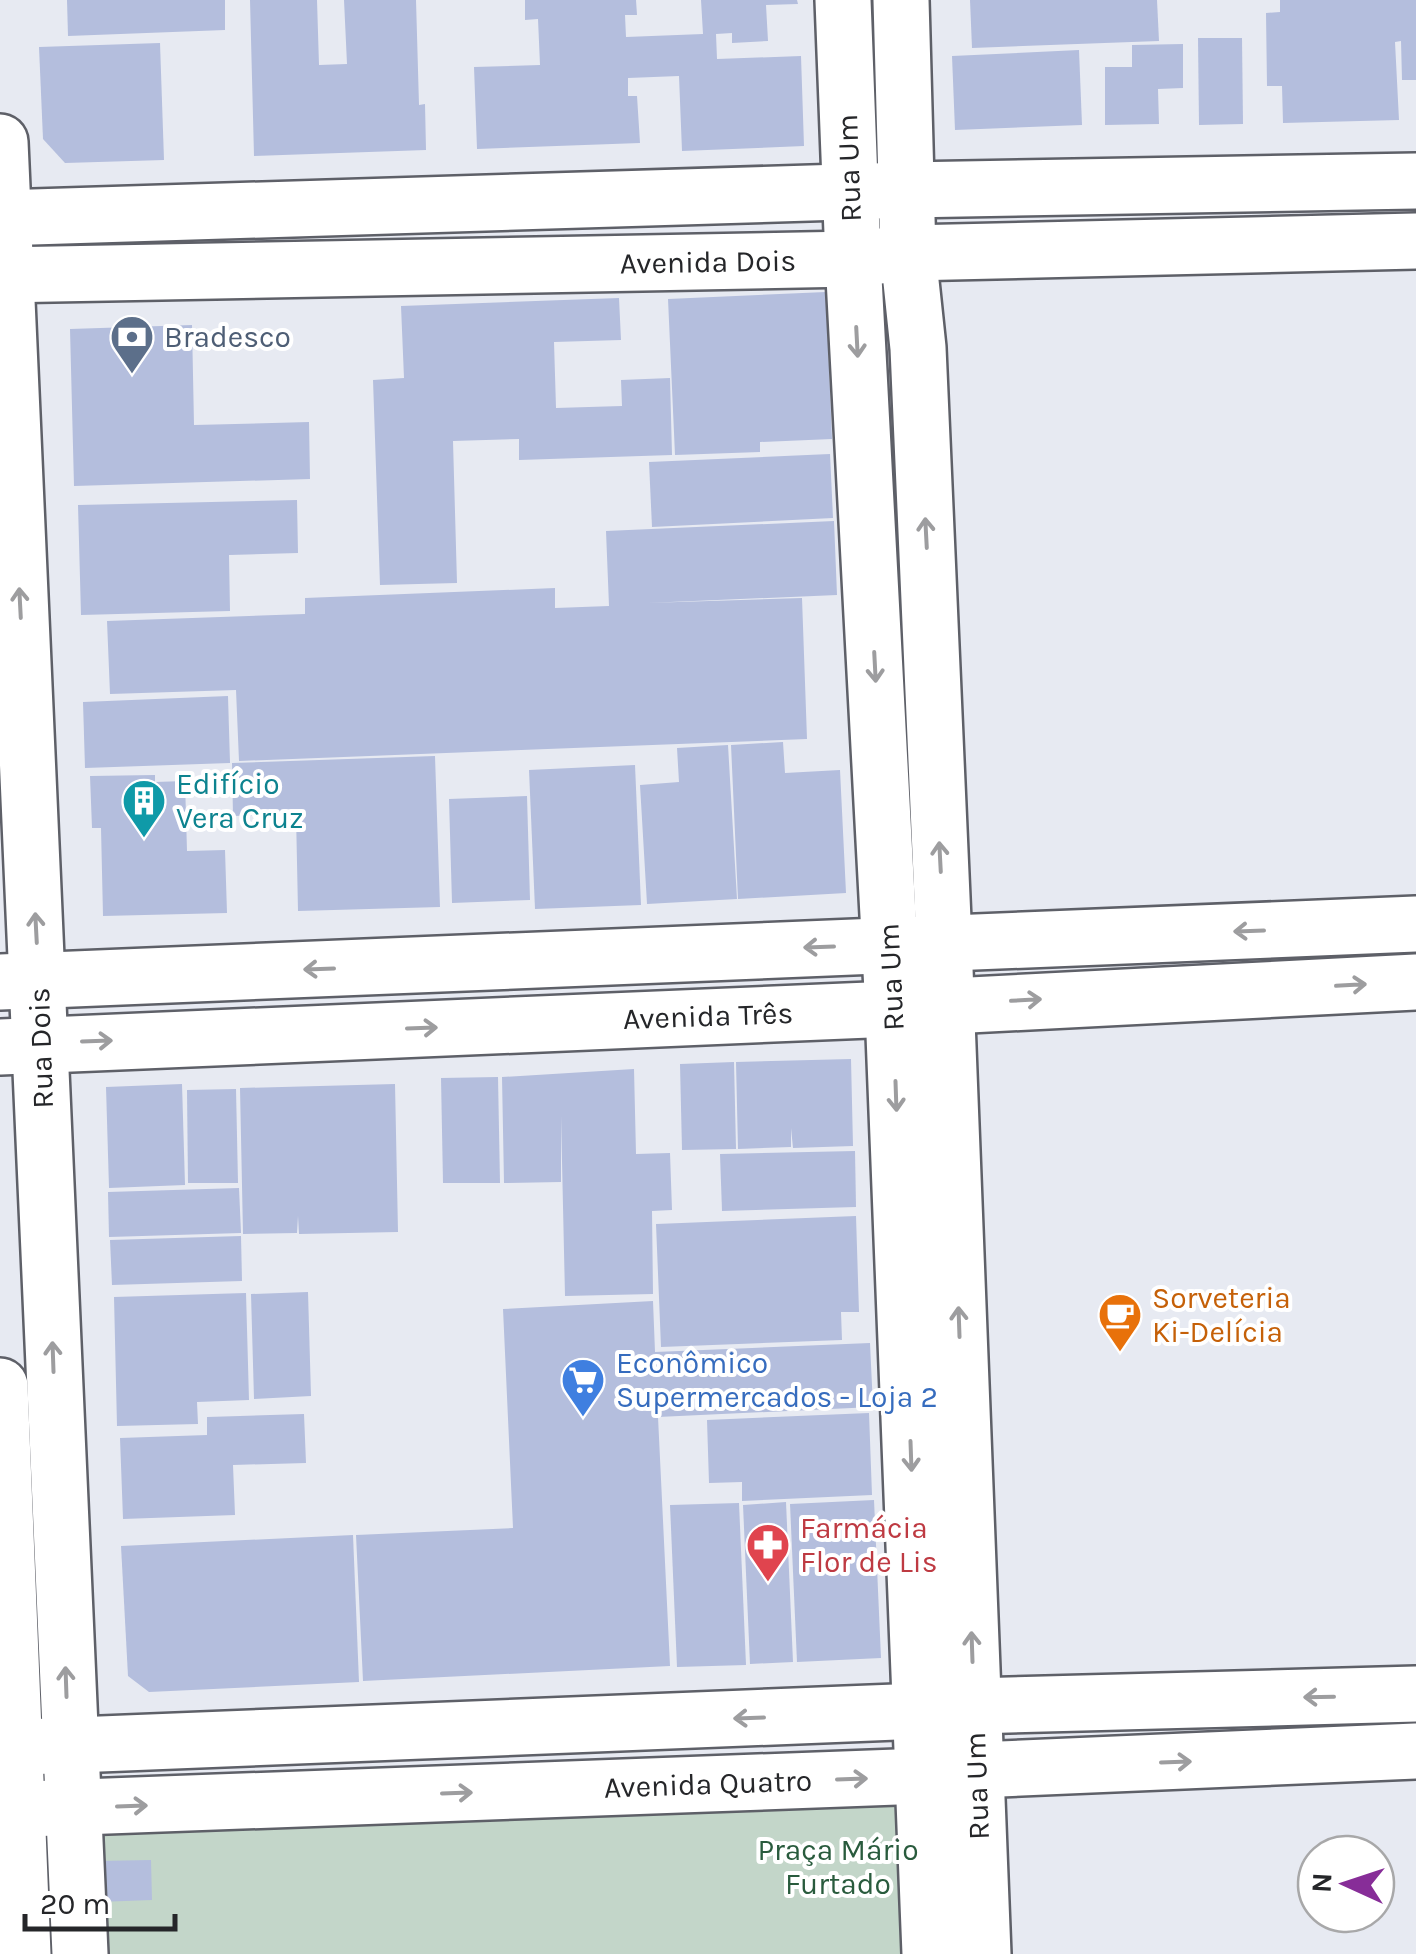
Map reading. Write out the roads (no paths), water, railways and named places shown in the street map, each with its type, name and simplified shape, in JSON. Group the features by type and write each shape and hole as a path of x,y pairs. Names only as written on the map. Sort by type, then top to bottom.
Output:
{"street":[{"name":"Rua Um","path":"842,0 893,1009 930,1954"},
{"name":"Rua Um","path":"901,0 908,253 918,348 944,943 982,1954"},
{"name":"Rua Dois","path":"0,142 20,1045 74,1808 80,1954"},
{"path":"1,218 906,190 1416,180"},
{"name":"Avenida Dois","path":"2,275 853,259 908,253 1416,241"},
{"path":"19,982 1416,924"},
{"name":"Avenida Três","path":"20,1045 893,1009 1416,982"},
{"path":"0,1386 9,1810 23,1954"},
{"path":"7,1747 921,1712 974,1706 1416,1694"},
{"name":"Avenida Quatro","path":"9,1810 924,1776 977,1770 1416,1751"}],"place":[{"name":"Bradesco","path":"132,375"},
{"name":"Edifício Vera Cruz","path":"144,839"},
{"name":"Sorveteria Ki-Delícia","path":"1120,1353"},
{"name":"Econômico Supermercados - Loja 2","path":"583,1418"},
{"name":"Farmácia Flor de Lis","path":"768,1583"}],"park label":[{"name":"Praça Mário Furtado","path":"838,1867"}]}
